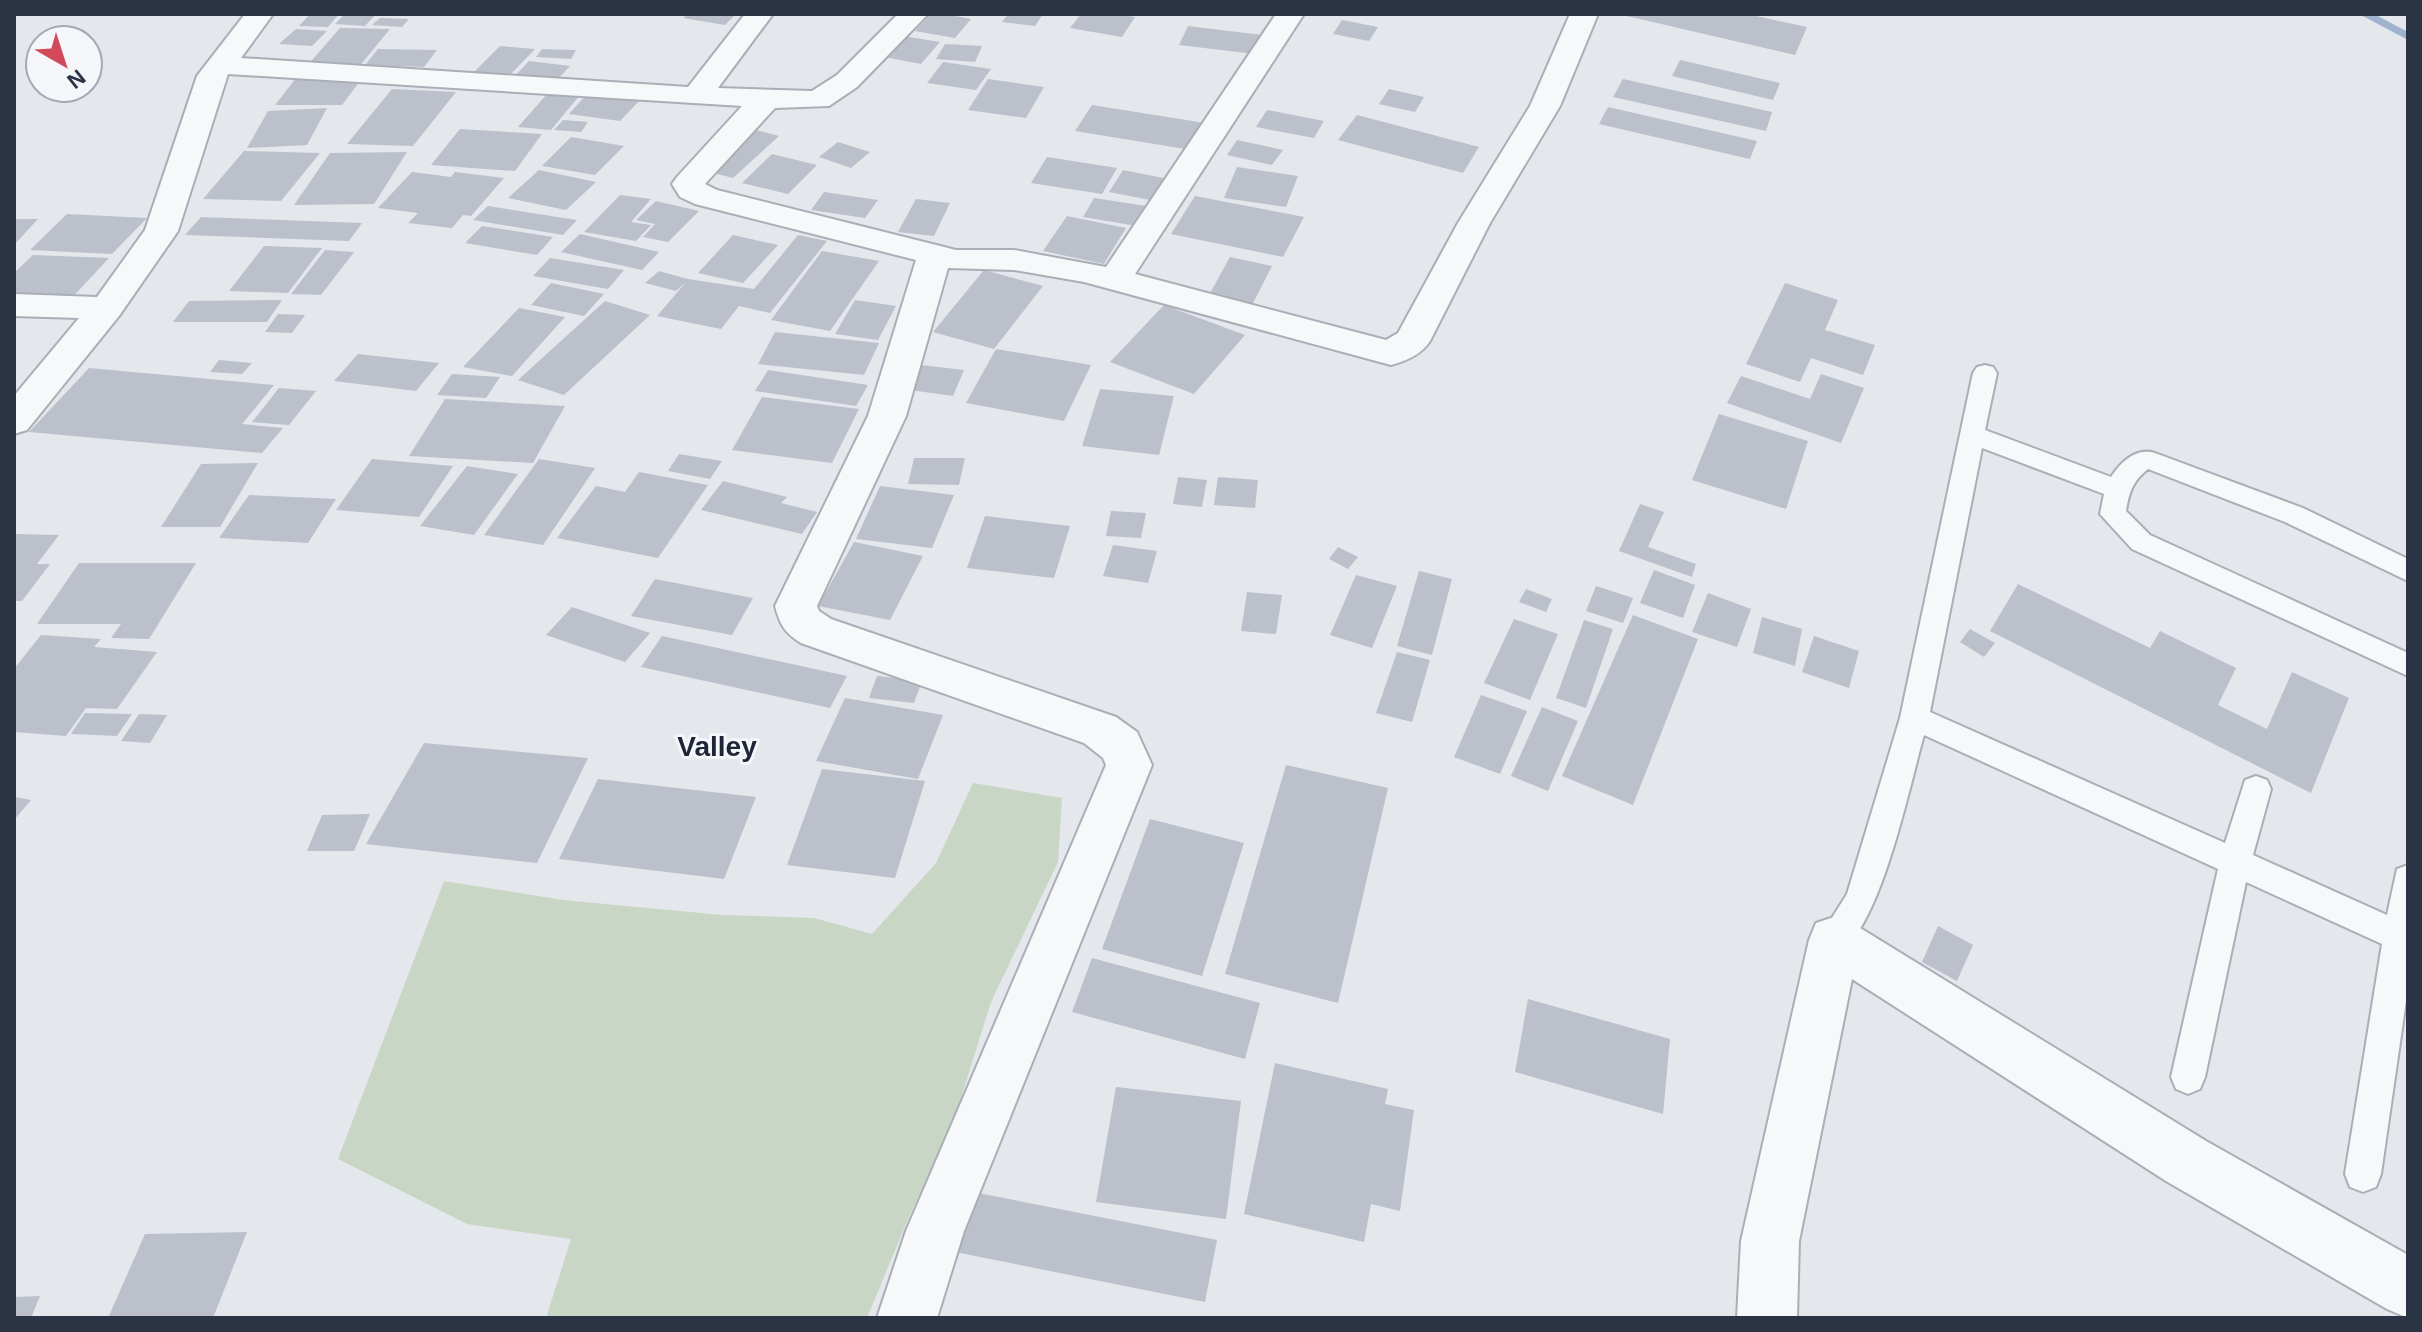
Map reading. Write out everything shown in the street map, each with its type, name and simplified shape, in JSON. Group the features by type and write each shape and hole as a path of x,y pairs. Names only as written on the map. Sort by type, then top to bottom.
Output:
{"street":[{"path":"14,421 107,308 161,231 212,76 259,14"},
{"path":"696,96 759,14"},
{"path":"220,65 696,96 818,100 847,81 914,14"},
{"path":"1114,280 1290,14"},
{"path":"766,99 692,179 688,184 691,190 706,197 956,260 1014,260 1114,280 1391,353 1412,341 1474,223 1545,106 1584,14"},
{"path":"907,1318 935,1231 1129,765 1121,746 1100,730 816,631 800,621 796,606 887,416 935,255"},
{"path":"14,305 107,308"},
{"path":"1767,1318 1770,1241 1834,940 2186,1161 2408,1288"}],"lane":[{"path":"1834,940 1861,900 1914,718 1985,373"},
{"path":"1973,435 2117,489"},
{"path":"2408,571 2294,515 2146,459 2127,471 2117,489 2113,514 2141,542 2408,665"},
{"path":"1914,718 2397,935"},
{"path":"2188,1077 2235,863 2256,789"},
{"path":"2363,1174 2397,935 2408,879"}],"green space":[{"path":"973,783 1062,798 1058,862 991,1002 955,1117 867,1318 546,1318 571,1239 467,1224 338,1159 444,881 563,900 722,915 814,918 872,934 936,863"}],"building":[{"path":"310,14 339,14 328,27 299,26"},
{"path":"345,14 376,14 365,26 335,24"},
{"path":"688,14 736,14 725,25 683,18"},
{"path":"931,14 971,19 955,38 915,31"},
{"path":"1008,14 1043,14 1035,26 1002,22"},
{"path":"1081,14 1135,17 1122,37 1070,28"},
{"path":"1618,14 1747,14 1807,27 1795,55"},
{"path":"380,18 409,19 402,27 372,25"},
{"path":"1342,20 1378,27 1369,41 1333,34"},
{"path":"1188,26 1262,35 1255,54 1179,45"},
{"path":"340,28 390,29 358,68 307,66"},
{"path":"296,29 327,31 312,46 279,44"},
{"path":"903,36 940,42 921,64 884,57"},
{"path":"945,44 982,46 975,62 936,59"},
{"path":"500,46 535,49 507,78 472,74"},
{"path":"378,49 437,50 424,67 365,65"},
{"path":"542,49 576,50 571,59 536,57"},
{"path":"1680,60 1780,83 1773,100 1672,76"},
{"path":"529,61 570,66 555,82 513,78"},
{"path":"943,62 991,69 976,90 927,83"},
{"path":"297,77 363,77 342,105 275,105"},
{"path":"988,79 1044,87 1026,118 968,110"},
{"path":"1623,79 1772,112 1766,131 1613,97"},
{"path":"392,89 456,92 413,146 347,144"},
{"path":"1389,89 1424,97 1415,112 1379,104"},
{"path":"548,93 580,95 551,130 518,127"},
{"path":"588,93 640,100 620,121 569,114"},
{"path":"1092,105 1205,123 1191,150 1075,131"},
{"path":"1608,107 1757,141 1750,159 1599,124"},
{"path":"327,108 307,145 247,148 268,111"},
{"path":"1267,110 1324,121 1314,138 1256,127"},
{"path":"1357,115 1479,147 1463,173 1338,140"},
{"path":"563,120 588,122 581,132 554,130"},
{"path":"749,128 779,136 733,178 702,170"},
{"path":"460,129 542,134 515,171 431,165"},
{"path":"571,137 624,146 595,175 542,166"},
{"path":"1237,140 1283,150 1272,165 1227,155"},
{"path":"838,142 870,152 851,168 819,157"},
{"path":"244,151 320,153 281,201 203,199"},
{"path":"407,152 374,204 294,205 330,153"},
{"path":"772,154 817,165 788,194 742,183"},
{"path":"1047,157 1117,168 1102,194 1031,183"},
{"path":"1237,167 1298,176 1286,207 1224,198"},
{"path":"539,170 596,182 566,210 508,198"},
{"path":"1123,170 1168,179 1155,201 1109,192"},
{"path":"412,172 451,177 455,172 504,178 471,216 463,215 452,228 408,223 418,213 378,208"},
{"path":"824,192 878,200 865,218 811,210"},
{"path":"620,195 651,199 631,222 651,225 636,241 584,232"},
{"path":"1195,196 1304,217 1283,257 1171,234"},
{"path":"1094,198 1153,207 1143,227 1083,217"},
{"path":"916,199 950,203 934,236 898,232"},
{"path":"656,201 699,211 668,242 643,237 655,224 636,220"},
{"path":"488,206 577,220 563,235 473,220"},
{"path":"67,214 147,218 112,254 30,250"},
{"path":"1067,216 1126,228 1104,264 1043,251"},
{"path":"201,217 362,223 349,241 185,235"},
{"path":"14,219 38,219 14,245"},
{"path":"482,226 553,237 537,255 465,243"},
{"path":"580,234 659,252 642,270 561,252"},
{"path":"733,235 778,245 743,283 698,273"},
{"path":"798,235 827,241 770,313 739,306 721,329 657,316 686,282 676,291 645,283 659,271 688,279 754,289"},
{"path":"264,246 322,248 288,293 229,291"},
{"path":"325,250 354,252 321,295 291,294"},
{"path":"822,251 879,261 830,331 771,320"},
{"path":"33,255 109,258 68,302 14,300 14,273"},
{"path":"1230,257 1272,266 1252,305 1209,295"},
{"path":"550,258 624,270 608,289 533,276"},
{"path":"984,270 1043,286 994,349 933,332"},
{"path":"551,283 604,294 584,316 531,305"},
{"path":"1785,283 1838,300 1825,330 1875,345 1863,375 1811,358 1800,382 1746,364"},
{"path":"282,300 267,322 173,322 189,301"},
{"path":"855,300 896,306 878,340 835,334"},
{"path":"605,301 650,315 564,395 518,380"},
{"path":"1164,305 1245,335 1194,394 1110,362"},
{"path":"519,308 565,317 512,376 463,367"},
{"path":"278,314 305,315 292,333 265,332"},
{"path":"775,332 879,343 864,375 758,364"},
{"path":"996,349 1091,365 1064,421 966,403"},
{"path":"358,354 439,363 416,391 334,381"},
{"path":"219,360 252,363 242,374 210,372"},
{"path":"921,365 964,370 953,396 910,390"},
{"path":"89,368 274,385 242,424 283,428 262,453 29,432"},
{"path":"768,370 868,385 856,406 755,391"},
{"path":"452,374 500,377 486,398 437,395"},
{"path":"1821,374 1864,388 1841,443 1727,403 1741,376 1810,399"},
{"path":"279,388 316,391 289,425 252,422"},
{"path":"1100,389 1174,396 1159,455 1082,446"},
{"path":"762,397 859,409 832,463 732,450"},
{"path":"445,399 565,406 533,463 409,456"},
{"path":"1719,414 1808,441 1786,509 1692,480"},
{"path":"679,454 722,461 710,479 668,471"},
{"path":"914,458 965,458 959,485 908,484"},
{"path":"372,459 453,466 419,517 336,510"},
{"path":"539,459 595,468 543,545 484,535"},
{"path":"258,463 220,527 161,527 201,464"},
{"path":"467,466 518,474 474,535 420,526"},
{"path":"639,472 708,485 658,558 557,538 596,486 625,492"},
{"path":"1178,477 1207,480 1202,507 1173,504"},
{"path":"1218,477 1258,480 1255,508 1214,505"},
{"path":"723,481 787,497 781,503 817,512 802,534 701,510"},
{"path":"880,486 954,495 932,548 856,539"},
{"path":"249,495 336,499 308,543 219,538"},
{"path":"1640,504 1664,512 1648,547 1696,564 1692,577 1619,551"},
{"path":"1111,511 1146,513 1141,538 1106,536"},
{"path":"985,516 1070,526 1054,578 967,568"},
{"path":"14,534 59,535 37,564 50,564 22,601 14,601"},
{"path":"854,542 923,556 890,620 818,606"},
{"path":"1113,545 1157,551 1148,583 1103,576"},
{"path":"1338,547 1358,557 1348,569 1329,559"},
{"path":"79,563 196,563 149,639 111,638 121,624 37,624"},
{"path":"1654,570 1695,585 1683,618 1640,603"},
{"path":"1419,571 1452,579 1432,655 1397,646"},
{"path":"1356,575 1397,586 1372,648 1330,635"},
{"path":"655,579 753,598 732,635 631,616"},
{"path":"2018,584 2150,648 2160,631 2236,668 2218,705 2267,729 2292,672 2349,698 2311,793 1990,631"},
{"path":"1596,586 1633,598 1623,623 1586,611"},
{"path":"1526,589 1552,599 1546,612 1519,602"},
{"path":"1247,592 1282,595 1276,634 1241,631"},
{"path":"1708,593 1751,609 1737,647 1692,632"},
{"path":"572,607 650,633 625,662 546,635"},
{"path":"1633,615 1698,639 1633,805 1562,776"},
{"path":"1762,617 1802,629 1795,666 1753,653"},
{"path":"1514,619 1558,634 1530,700 1484,683"},
{"path":"1584,620 1613,629 1586,708 1556,698"},
{"path":"1970,629 1995,643 1984,657 1960,642"},
{"path":"41,635 101,639 94,647 157,652 117,709 86,708 66,736 14,732 14,669"},
{"path":"662,636 847,676 830,708 641,667"},
{"path":"1814,636 1859,651 1849,688 1802,672"},
{"path":"1397,652 1430,660 1412,722 1376,713"},
{"path":"877,676 922,681 914,703 869,698"},
{"path":"1481,695 1527,711 1500,774 1454,757"},
{"path":"845,698 943,715 918,779 816,761"},
{"path":"1542,707 1578,721 1548,791 1511,776"},
{"path":"85,713 132,714 117,736 71,734"},
{"path":"139,714 167,715 150,743 121,741"},
{"path":"424,743 588,758 537,863 366,844"},
{"path":"1286,765 1388,788 1338,1003 1225,974"},
{"path":"822,769 925,781 895,878 787,865"},
{"path":"598,779 756,797 724,879 559,859"},
{"path":"14,797 31,800 14,820"},
{"path":"370,814 354,851 307,851 322,815"},
{"path":"1150,819 1244,843 1202,976 1102,949"},
{"path":"1938,926 1973,945 1957,981 1922,962"},
{"path":"1092,958 1260,1003 1245,1059 1072,1012"},
{"path":"1528,999 1670,1039 1663,1114 1515,1072"},
{"path":"1275,1063 1388,1089 1385,1104 1414,1110 1400,1211 1371,1204 1364,1242 1244,1214"},
{"path":"1116,1087 1241,1101 1226,1219 1096,1202"},
{"path":"973,1192 1217,1240 1205,1302 955,1252"},
{"path":"247,1232 213,1318 108,1318 145,1234"},
{"path":"40,1296 31,1318 14,1318 14,1297"}],"waterway":[{"path":"2365,14 2408,37"}],"district":[{"name":"Valley","path":"717,746"}]}
